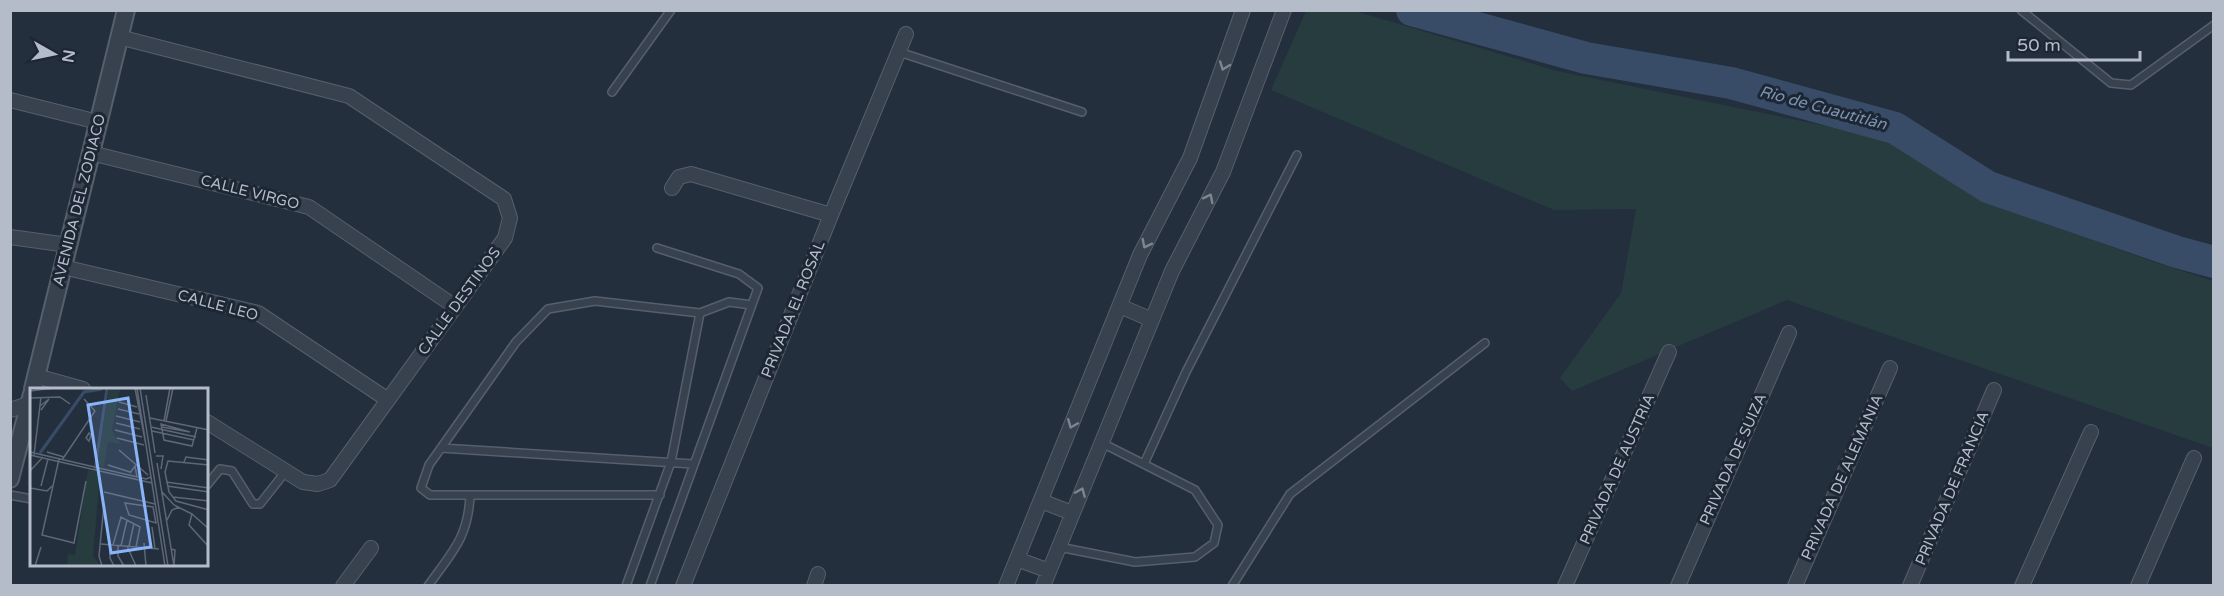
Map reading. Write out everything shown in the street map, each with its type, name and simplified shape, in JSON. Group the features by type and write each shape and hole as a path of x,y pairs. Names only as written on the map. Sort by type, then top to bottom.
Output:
{"street":[{"name":"AVENIDA DEL ZODIACO","path":"33,388 126,10"},
{"path":"1006,585 1140,255 1191,158 1243,10"},
{"path":"1043,585 1172,271 1223,172 1283,14"},
{"name":"PRIVADA EL ROSAL","path":"683,585 906,34"},
{"name":"CALLE DESTINOS","path":"119,37 349,96 504,199 510,218 505,238 330,480 318,484 303,482 208,423"},
{"path":"10,100 98,122"},
{"name":"CALLE VIRGO","path":"91,153 309,207 454,306"},
{"path":"672,188 679,177 692,174 831,215"},
{"path":"10,237 68,244"},
{"name":"CALLE LEO","path":"63,267 258,313 388,400"},
{"path":"1120,306 1152,320"},
{"name":"PRIVADA DE SUIZA","path":"1678,585 1789,333"},
{"name":"PRIVADA DE AUSTRIA","path":"1565,585 1669,352"},
{"name":"PRIVADA DE ALEMANIA","path":"1795,585 1890,368"},
{"name":"PRIVADA DE FRANCIA","path":"1910,585 1994,390"},
{"path":"10,410 30,393"},
{"name":"AVENIDA DEL ZODIACO","path":"10,479 30,399"},
{"path":"2022,585 2091,432"},
{"path":"2139,585 2194,458"},
{"path":"1041,501 1072,513"},
{"path":"343,585 371,548"},
{"path":"1017,559 1049,571"}],"lane":[{"path":"612,92 671,10"},
{"path":"2021,10 2111,83 2131,85 2214,25"},
{"path":"898,52 1082,112"},
{"path":"1143,464 1186,372 1297,155"},
{"path":"650,585 758,288 740,274 657,248"},
{"path":"660,495 430,495 421,488 429,465 516,342 548,309 595,301 700,313 729,302 752,304"},
{"path":"626,585 671,462 700,313"},
{"path":"1232,585 1290,494 1485,343"},
{"path":"1059,548 1135,562 1195,557 1214,543 1218,525 1195,490 1102,444"},
{"path":"441,448 693,464"},
{"path":"208,484 220,469 232,471 253,504 260,504 286,471"},
{"path":"10,495 30,499"},
{"path":"428,585 463,536 469,518 470,496"}],"green space":[{"path":"1306,11 1355,11 1557,71 1885,138 1976,198 2213,281 2213,448 1787,300 1572,391 1560,378 1621,293 1636,209 1554,210 1271,90"}],"waterway":[{"name":"Rio de Cuautitlán","path":"1412,10 1586,58 1731,83 1895,128 1988,187 2177,252 2214,262"}]}
